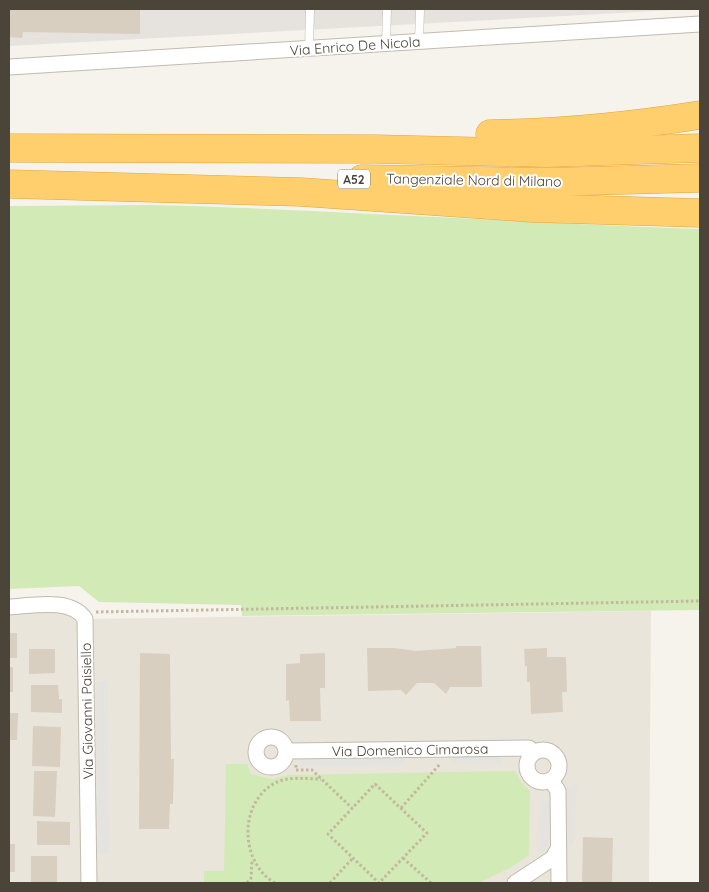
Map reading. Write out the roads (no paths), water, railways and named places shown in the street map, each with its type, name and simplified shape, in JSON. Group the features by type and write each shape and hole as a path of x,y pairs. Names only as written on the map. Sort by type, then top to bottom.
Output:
{"highway":[{"name":"A52","path":"375,149 480,134 557,133 635,126 700,115"},
{"name":"Tangenziale Nord di Milano","path":"9,148 375,149 546,153 700,148"},
{"name":"Tangenziale Nord di Milano","path":"9,183 111,175 548,182 700,178"},
{"name":"A52","path":"9,183 301,192 532,208 700,213"}],"street":[{"name":"Via Enrico De Nicola","path":"9,67 700,24"},
{"name":"Via Giovanni Paisiello","path":"9,607 72,607 80,612 85,619 89,883"},
{"name":"Via Domenico Cimarosa","path":"291,749 529,748 534,752 542,750 551,752 557,758 559,766 557,774 551,780"},
{"path":"534,752 528,758 526,766 529,775 535,780 543,782 551,780 558,791 559,883"},
{"path":"515,883 553,858 558,848"}],"lane":[{"path":"310,9 310,48"},
{"path":"386,44 387,9"},
{"path":"419,42 420,9"}]}
